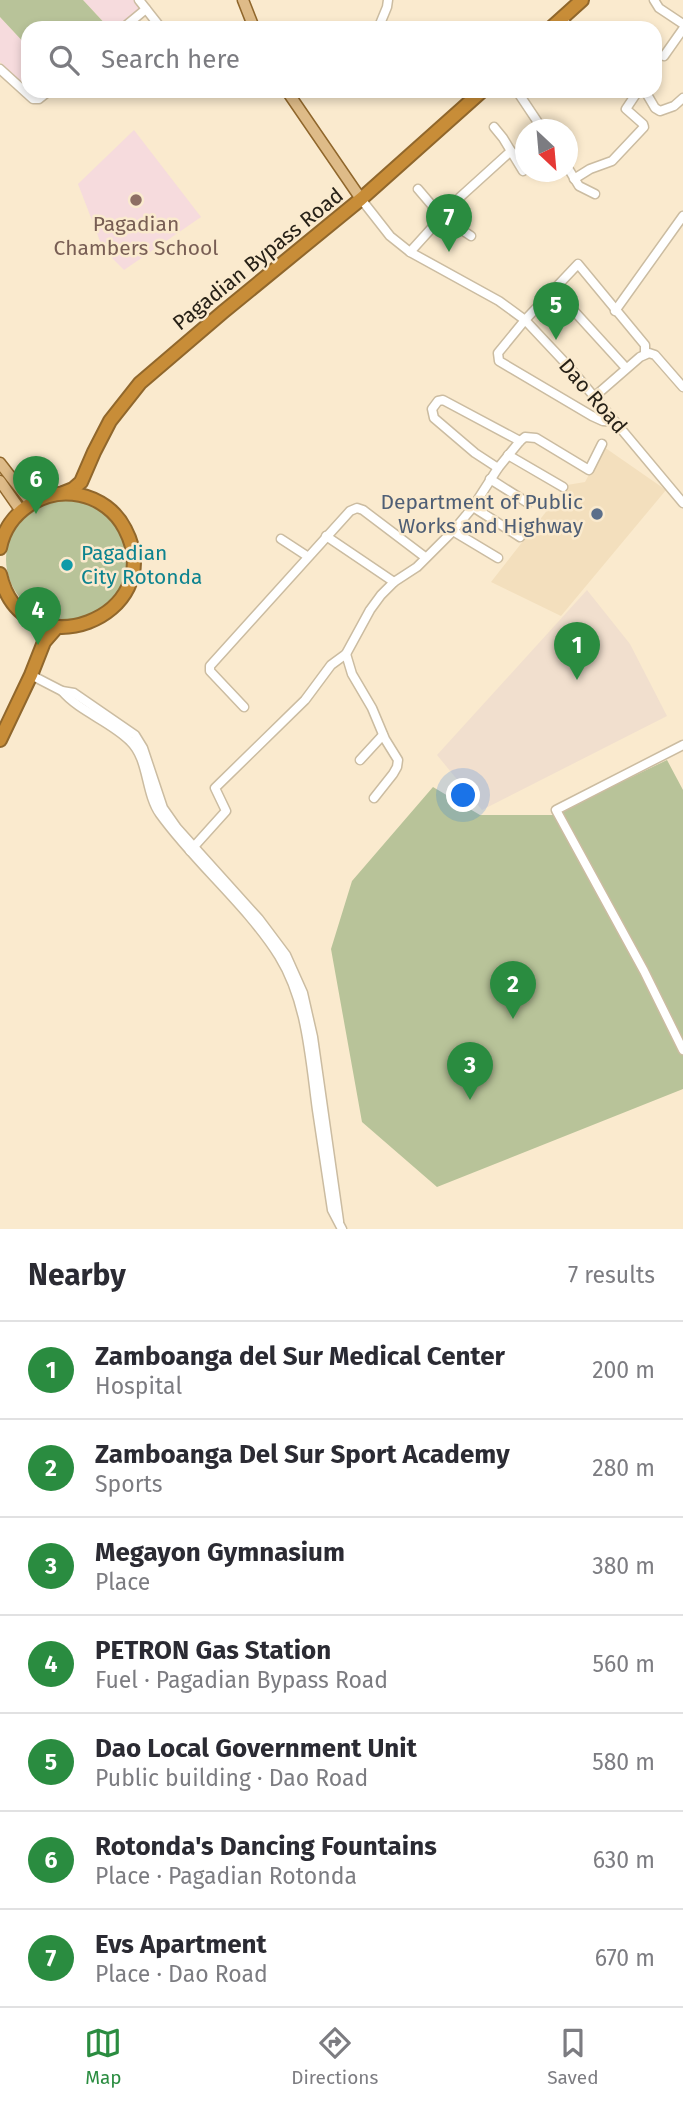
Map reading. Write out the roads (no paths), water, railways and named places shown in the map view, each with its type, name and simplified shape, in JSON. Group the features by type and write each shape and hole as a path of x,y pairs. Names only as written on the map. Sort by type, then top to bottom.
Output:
{"highway":[{"path":"559,21 582,0"},
{"name":"Pagadian Bypass Road","path":"63,493 77,486 84,476 93,452 110,421 140,383 361,199 474,98"},
{"path":"84,476 85,488 90,497"},
{"path":"0,548 6,530 26,507 47,496 63,493 90,497 106,506 124,525 132,550 131,576 120,600 100,618 83,625 57,627 38,622"},
{"path":"0,574 11,599 43,629 44,642"},
{"path":"0,740 44,642 57,627"}],"main road":[{"path":"243,0 251,21"},
{"path":"292,98 361,199"},
{"path":"0,463 26,507"},
{"path":"0,481 26,507"}],"street":[{"path":"139,0 155,21"},
{"path":"381,21 388,0"},
{"path":"654,0 659,8 683,26 664,56"},
{"path":"131,21 146,9"},
{"path":"0,69 21,88"},
{"path":"522,98 536,119"},
{"path":"578,176 612,161 644,127 626,108 633,98"},
{"path":"649,98 660,111 674,106 683,98"},
{"path":"494,127 515,158"},
{"path":"410,252 441,216 511,151"},
{"path":"577,182 582,188 595,194"},
{"path":"418,189 441,216 471,236"},
{"name":"Dao Road","path":"361,199 390,236 410,252 499,300 524,320 594,397 683,503"},
{"path":"615,311 683,216"},
{"path":"615,422 592,416 499,361 497,358 501,347 578,264 645,345 646,354"},
{"path":"554,289 626,368"},
{"path":"594,397 646,354 655,355 683,387"},
{"path":"498,468 475,453 434,418 431,412 438,401 443,400 520,441"},
{"path":"192,849 226,811 215,788 305,700 331,665 346,654 370,610 394,582 417,567 453,531 520,441 525,437 536,438 589,470 602,444"},
{"path":"508,454 563,487"},
{"path":"490,479 528,503"},
{"path":"472,507 520,537"},
{"path":"244,707 210,671 210,666 350,511 357,508 425,557"},
{"path":"453,531 498,558"},
{"path":"326,536 394,582"},
{"path":"281,539 307,556"},
{"path":"346,654 352,674 398,760 393,775 374,798"},
{"path":"31,675 62,691 74,693 135,735 143,748 163,808 192,849 279,957 297,996 311,1063 332,1210 340,1225"},
{"path":"360,760 383,735"},
{"path":"683,745 556,810 644,971 683,1050"}],"place":[{"name":"Pagadian Chambers School","path":"136,200"},
{"name":"Evs Apartment","path":"449,252"},
{"name":"Dao Local Government Unit","path":"556,340"},
{"name":"Rotonda's Dancing Fountains","path":"36,514"},
{"name":"Department of Public Works and Highway","path":"597,514"},
{"name":"Pagadian City Rotonda","path":"67,565"},
{"name":"PETRON Gas Station","path":"38,645"},
{"name":"Zamboanga del Sur Medical Center","path":"577,680"},
{"name":"Zamboanga Del Sur Sport Academy","path":"513,1019"},
{"name":"Megayon Gymnasium","path":"470,1100"}]}
